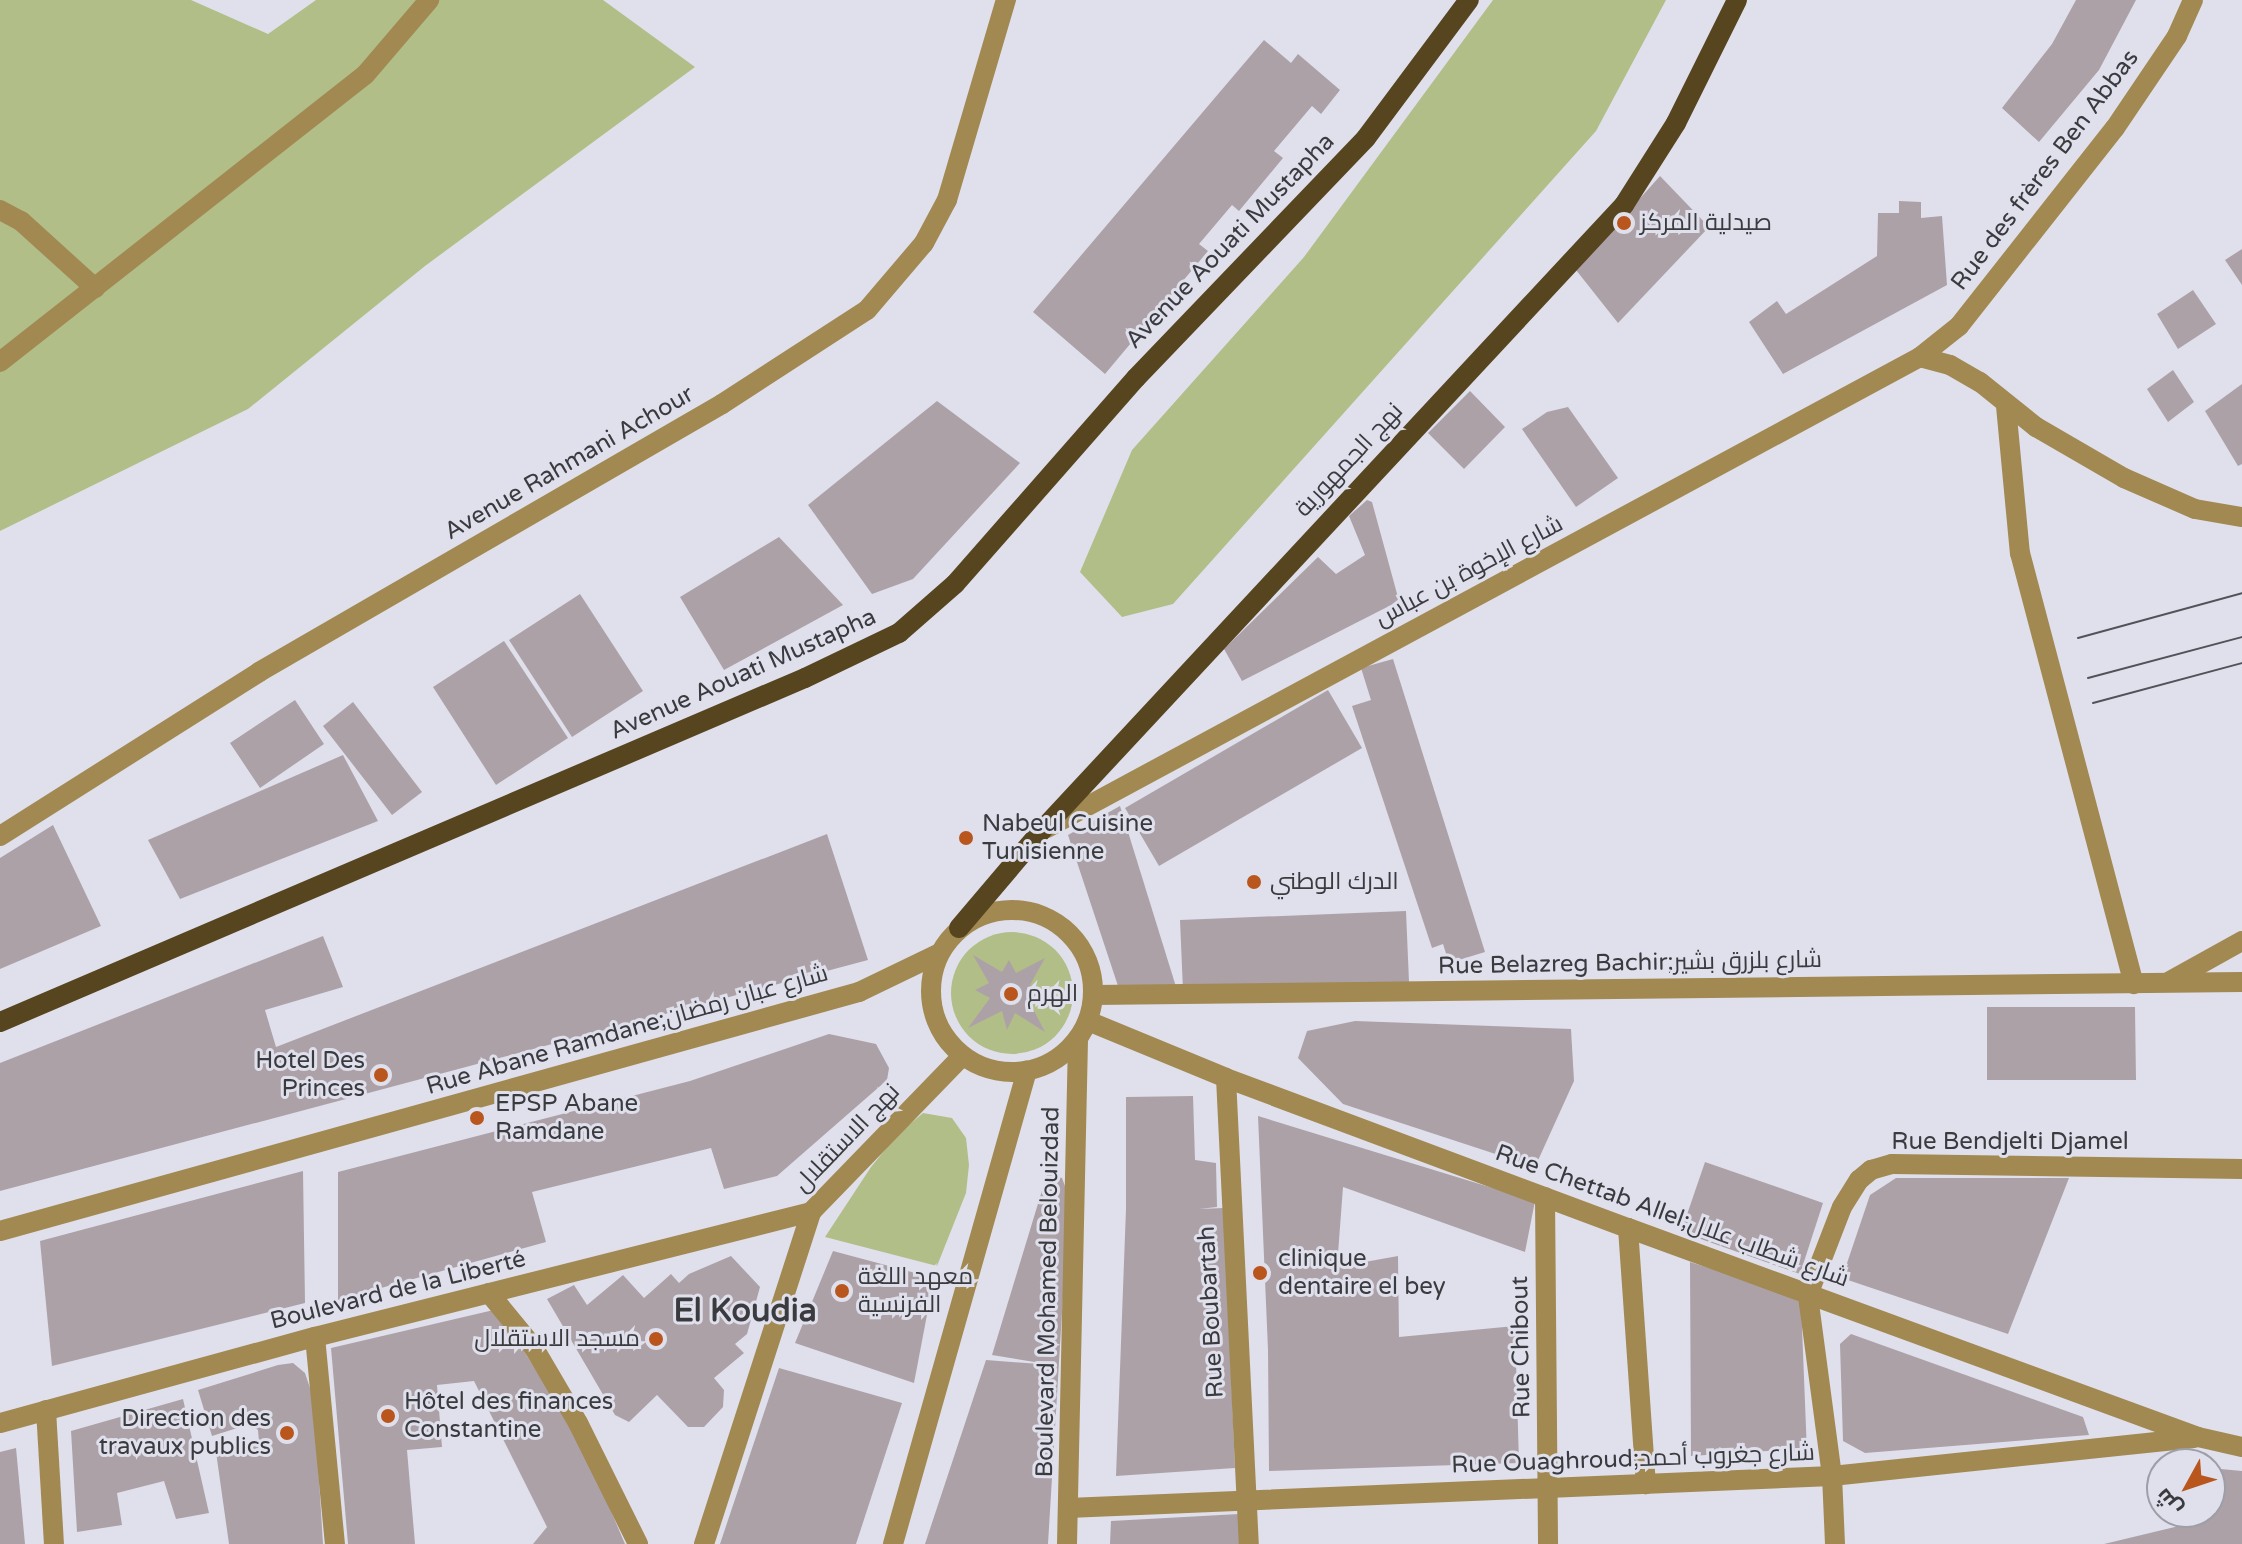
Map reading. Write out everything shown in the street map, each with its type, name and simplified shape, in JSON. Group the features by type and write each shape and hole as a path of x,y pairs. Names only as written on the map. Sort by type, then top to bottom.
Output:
{"main road":[{"name":"Avenue Aouati Mustapha","path":"0,1022 805,678 899,633 955,584 1136,378 1366,138 1469,0"},
{"name":"نهج الجمهورية","path":"959,928 1042,830 1624,205 1676,123 1737,0"}],"street":[{"path":"0,362 365,75 429,0"},
{"name":"Avenue Rahmani Achour","path":"0,836 259,672 722,404 867,310 924,243 947,200 1006,0"},
{"name":"Rue des frères Ben Abbas","path":"1920,357 1959,326 2115,128 2177,36 2193,0"},
{"path":"0,210 21,221 95,288"},
{"path":"1920,357 1960,370 1980,382 2006,406 2124,478 2195,509 2242,517"},
{"name":"شارع الإخوة بن عباس","path":"1042,830 1920,357"},
{"path":"2006,406 2020,553 2134,984"},
{"path":"1009,909 1035,912 1059,924 1079,944 1090,968 1094,995 1088,1021 1078,1040 1064,1055 1027,1071 1004,1073 982,1067 962,1056 943,1035 932,1009 930,981 938,954 959,928 982,914 1009,909"},
{"path":"2167,983 2242,941"},
{"name":"Rue Abane Ramdane;شارع عبان رمضان","path":"0,1231 859,992 938,954"},
{"name":"Rue Belazreg Bachir;شارع بلزرق بشير","path":"1094,995 2242,982"},
{"name":"Rue Chettab Allel;شارع شطاب علال","path":"1088,1021 1226,1078 1808,1295 2198,1437 2242,1447"},
{"name":"Boulevard Mohamed Belouizdad","path":"1067,1544 1078,1040"},
{"name":"نهج الاستقلال","path":"704,1544 811,1212 962,1056"},
{"path":"893,1544 1027,1071"},
{"name":"Rue Boubartah","path":"1226,1078 1249,1544"},
{"name":"Rue Bendjelti Djamel","path":"1808,1295 1842,1207 1859,1180 1871,1170 1892,1164 2242,1169"},
{"name":"Rue Chibout","path":"1545,1197 1548,1544"},
{"name":"Boulevard de la Liberté","path":"0,1423 315,1337 811,1212"},
{"path":"1628,1228 1646,1484"},
{"path":"489,1293 534,1348 578,1423 638,1544"},
{"path":"1808,1295 1832,1476 1835,1544"},
{"path":"315,1337 335,1544"},
{"path":"46,1410 54,1544"},
{"name":"Rue Ouaghroud;شارع جغروب أحمد","path":"1068,1508 1832,1476 2198,1437"}],"green space":[{"path":"0,0 191,0 268,34 316,0 603,0 695,67 425,266 248,409 0,531"},
{"path":"1493,0 1666,0 1596,131 1173,604 1122,617 1080,572 1132,450 1304,257"},
{"name":"الهرم","path":"1012,932 1035,937 1055,950 1068,970 1073,993 1068,1016 1055,1036 1035,1049 1012,1054 989,1049 969,1036 956,1016 951,993 956,970 969,950 989,937"},
{"path":"923,1113 952,1118 966,1138 969,1165 966,1193 937,1266 825,1237 871,1167 897,1135"}],"building":[{"path":"2076,0 2136,0 2099,70 2039,142 2002,108 2052,44"},
{"path":"1264,40 1291,63 1298,54 1340,90 1321,114 1312,106 1274,151 1283,158 1239,211 1232,205 1199,244 1208,251 1105,374 1033,312"},
{"path":"1660,176 1709,227 1618,323 1576,270"},
{"path":"1899,201 1921,202 1921,218 1942,216 1947,285 1783,374 1749,322 1777,301 1786,314 1877,256 1878,213 1899,213"},
{"path":"2242,249 2242,285 2225,260"},
{"path":"2193,290 2216,324 2178,349 2157,314"},
{"path":"2173,370 2194,402 2168,422 2147,389"},
{"path":"2242,384 2242,464 2238,466 2205,411"},
{"path":"1470,391 1505,427 1464,469 1428,433"},
{"path":"937,401 1020,463 913,579 872,594 808,505"},
{"path":"1568,407 1618,478 1576,507 1522,429 1547,412"},
{"path":"1367,500 1372,502 1399,601 1242,681 1224,649 1318,557 1336,574 1365,555 1349,516"},
{"path":"779,537 843,605 724,670 680,597"},
{"path":"580,594 643,691 572,737 509,640"},
{"path":"504,641 568,738 496,785 433,687"},
{"path":"1393,659 1485,952 1449,963 1443,944 1432,948 1352,706 1371,700 1361,668"},
{"path":"1328,690 1362,748 1159,866 1125,808"},
{"path":"295,700 324,744 260,788 230,743"},
{"path":"353,702 422,792 392,815 323,726"},
{"path":"343,755 378,821 180,899 148,840"},
{"path":"1120,806 1177,990 1120,992 1068,835"},
{"path":"53,825 101,926 0,969 0,858"},
{"path":"827,834 868,960 0,1191 0,1063 323,936 343,987 265,1010 276,1047"},
{"path":"1406,911 1409,982 1183,991 1180,920"},
{"name":"الهرم","path":"973,955 1002,972 1009,960 1016,973 1045,958 1030,985 1044,998 1028,999 1045,1032 1015,1013 1007,1030 1002,1011 968,1028 990,998 975,990 989,983"},
{"path":"1987,1007 2135,1007 2136,1080 1987,1080"},
{"path":"1355,1021 1571,1029 1574,1081 1535,1167 1343,1104 1298,1058 1307,1031"},
{"path":"829,1034 876,1044 889,1068 887,1080 777,1176 724,1189 711,1148 532,1192 546,1242 338,1300 338,1172 690,1081"},
{"path":"1193,1096 1195,1160 1216,1163 1217,1207 1199,1209 1224,1208 1235,1468 1116,1476 1126,1209 1126,1097"},
{"path":"1258,1116 1535,1201 1525,1252 1343,1187 1337,1267 1398,1256 1399,1337 1515,1326 1519,1463 1269,1471 1268,1350"},
{"path":"1705,1162 1823,1203 1800,1274 1681,1232"},
{"path":"303,1171 305,1303 52,1366 40,1241"},
{"path":"1047,1174 1062,1178 1069,1197 1048,1544 925,1544 986,1360 1053,1365 992,1355"},
{"path":"1896,1178 2069,1178 2008,1334 1842,1278 1870,1195"},
{"path":"833,1251 934,1278 914,1383 795,1343"},
{"name":"مسجد الاستقلال","path":"731,1256 760,1287 747,1334 735,1344 744,1353 714,1378 724,1390 723,1407 704,1427 688,1427 657,1395 629,1422 615,1415 547,1299 574,1285 587,1305 623,1275 644,1298 671,1274 679,1283 689,1274"},
{"path":"1690,1262 1760,1284 1801,1302 1807,1453 1767,1451 1691,1456"},
{"name":"Hôtel des finances Constantine","path":"498,1309 584,1448 625,1544 533,1544 547,1527 474,1381 437,1385 442,1447 407,1450 415,1544 348,1544 331,1348"},
{"path":"1851,1334 2083,1417 2089,1435 1865,1453 1843,1441 1840,1344"},
{"name":"Direction des travaux publics","path":"293,1363 305,1373 314,1400 323,1544 229,1544 216,1452 259,1442 258,1430 250,1424 212,1436 198,1390"},
{"path":"779,1368 902,1403 856,1544 720,1544"},
{"path":"183,1399 209,1513 176,1519 164,1481 117,1493 122,1525 77,1532 71,1431"},
{"path":"16,1448 25,1544 0,1544 0,1452"},
{"path":"2226,1470 2242,1471 2242,1544 2104,1544 2171,1528 2226,1528"},
{"path":"1239,1514 1239,1544 1110,1544 1111,1521"}],"tram line":[{"path":"2078,638 2242,593"},
{"path":"2088,678 2242,637"},
{"path":"2093,703 2242,663"}],"place":[{"name":"صيدلية المركز","path":"1624,223"},
{"name":"Nabeul Cuisine Tunisienne","path":"966,838"},
{"name":"الدرك الوطني","path":"1254,882"},
{"name":"الهرم","path":"1011,994"},
{"name":"Hotel Des Princes","path":"381,1075"},
{"name":"EPSP Abane Ramdane","path":"477,1118"},
{"name":"clinique dentaire el bey","path":"1260,1273"},
{"name":"معهد اللغة الفرنسية","path":"842,1291"},
{"name":"مسجد الاستقلال","path":"656,1339"},
{"name":"Hôtel des finances Constantine","path":"388,1416"},
{"name":"Direction des travaux publics","path":"287,1433"}],"district":[{"name":"El Koudia","path":"745,1311"}]}
